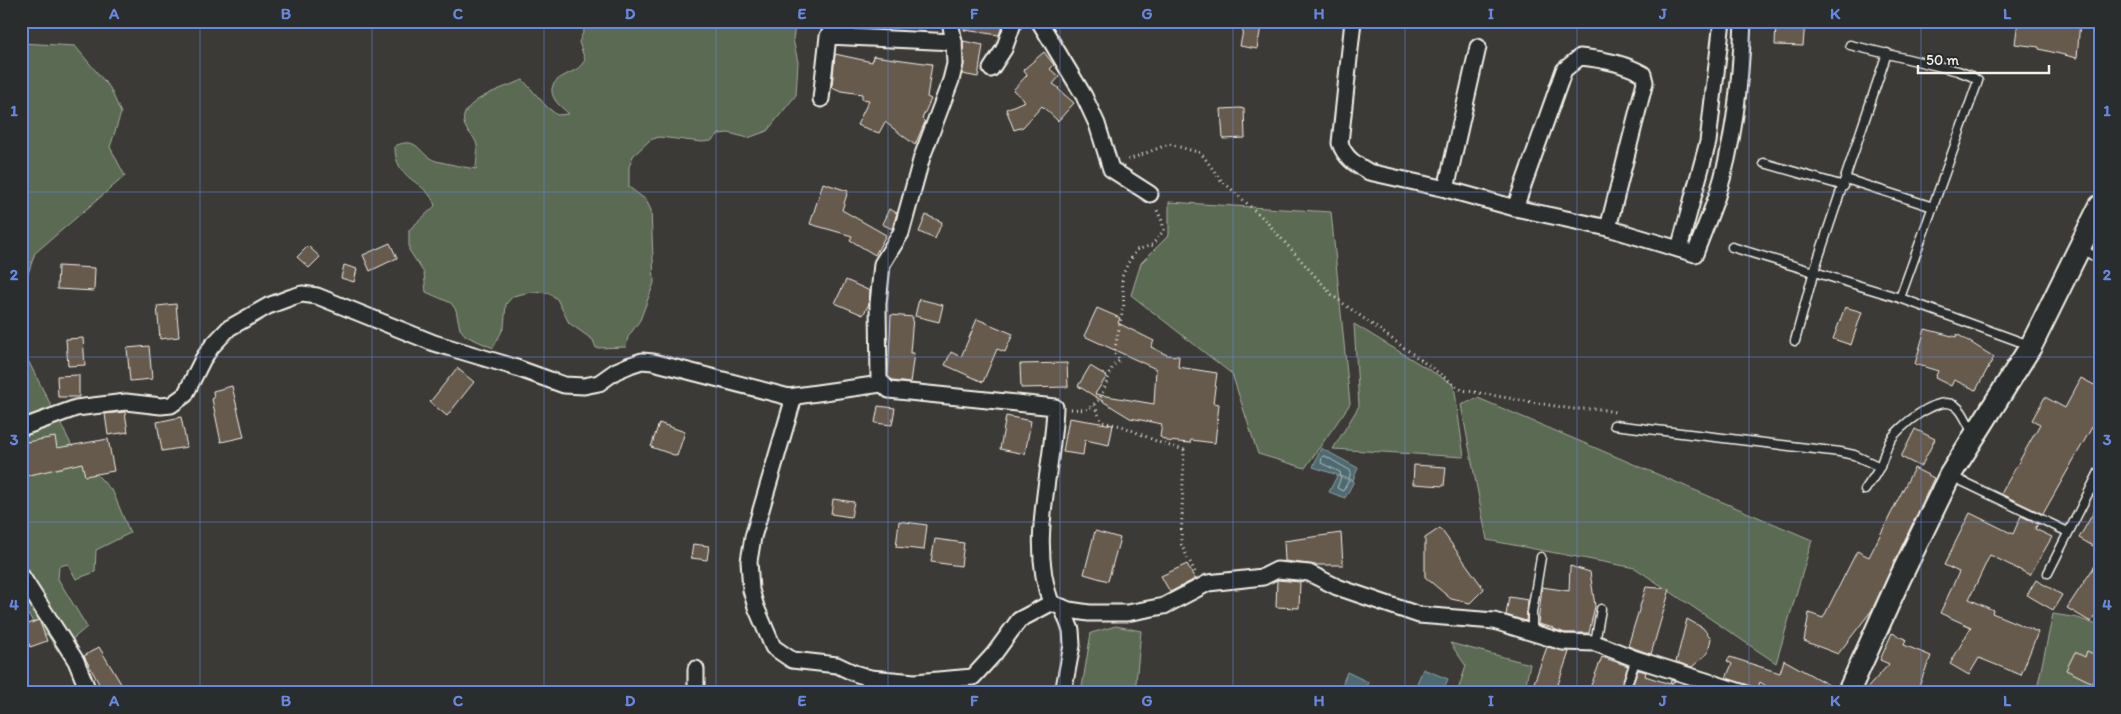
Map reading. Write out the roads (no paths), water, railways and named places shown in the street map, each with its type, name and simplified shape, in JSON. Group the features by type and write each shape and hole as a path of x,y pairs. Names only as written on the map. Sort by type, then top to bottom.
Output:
{"main road":[{"path":"1848,693 1899,580 1950,475 2031,346 2100,206"}],"street":[{"path":"950,21 954,42 955,64 951,80 922,157 901,233 882,264 878,304 879,380 881,384 890,390 1055,407 1043,502 1041,564 1044,584 1071,630 1072,645 1064,693"},
{"path":"991,70 1004,49 1014,21"},
{"path":"1039,21 1084,96 1097,124 1111,169 1150,194"},
{"path":"1353,21 1340,143 1347,159 1369,172 1446,189 1516,208 1608,228 1695,254 1717,195 1729,145 1739,74 1743,21"},
{"path":"1679,249 1708,142 1722,21"},
{"path":"821,99 827,38 829,36 954,42"},
{"path":"1446,189 1478,47"},
{"path":"1516,208 1564,70 1580,57 1597,59 1637,70 1643,74 1645,82 1608,228"},
{"path":"1716,71 1739,74"},
{"path":"21,428 76,408 126,402 161,406 171,405 185,395 208,352 229,328 268,306 302,294 317,296 434,343 511,366 564,385 584,386 599,383 616,371 642,361 653,362 789,397 881,384"},
{"path":"789,397 792,404 753,537 749,561 754,599 768,637 777,651 792,660 837,665 854,673 869,685 973,677 994,654 1019,620 1056,605 1089,613 1127,613 1164,606 1199,586 1208,583 1263,577 1277,570 1309,573 1337,587 1419,615 1494,621 1563,642 1595,643 1636,659 1744,693"},
{"path":"21,575 76,661 89,693"},
{"path":"696,670 696,693"}],"lane":[{"path":"1850,45 1958,71 1978,81 1900,298"},
{"path":"1795,341 1814,271 1887,53"},
{"path":"1764,163 1845,182 1933,207"},
{"path":"1732,247 1900,298 2031,346"},
{"path":"2079,247 2100,260"},
{"path":"1865,490 1880,467 1890,441 1899,429 1931,406 1947,403 1954,404 1975,435"},
{"path":"1614,425 1840,452 1854,455 1880,467"},
{"path":"2048,573 2100,470"},
{"path":"1950,475 2068,532"},
{"path":"2091,488 2100,493"},
{"path":"1532,631 1534,618 1532,612 1541,557"},
{"path":"1595,643 1602,609"},
{"path":"1624,693 1636,659"}],"water":[{"path":"1321,448 1358,468 1353,480 1313,467"},
{"path":"1337,476 1354,481 1345,498 1329,492"},
{"path":"1423,669 1448,679 1442,693 1428,693 1415,688"},
{"path":"1347,672 1368,682 1364,693 1351,693 1341,688"}]}
